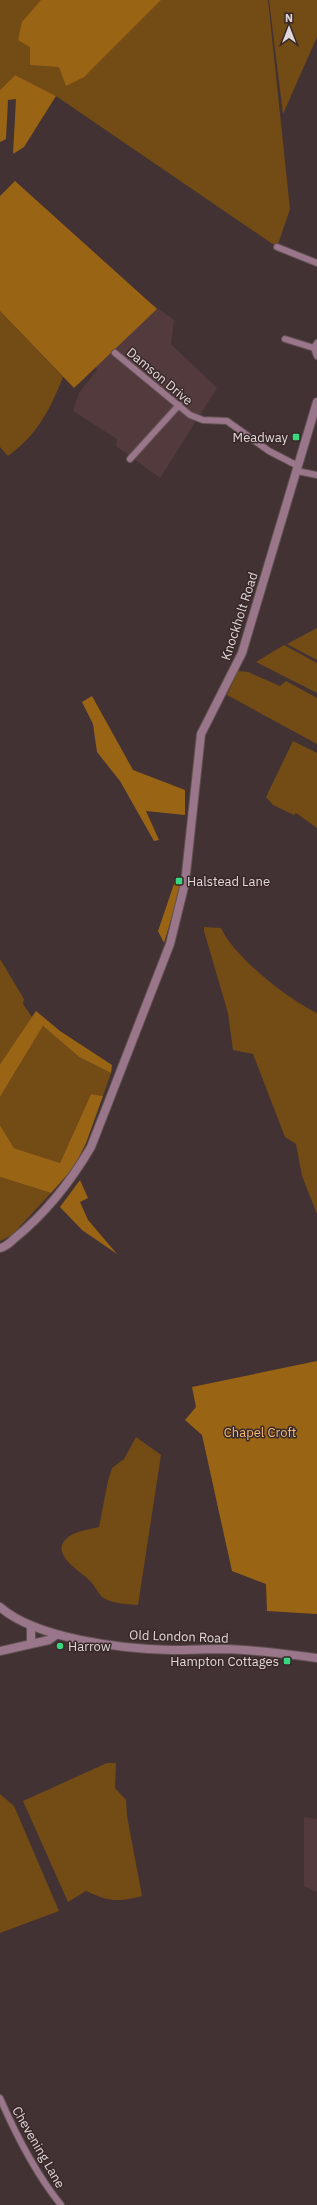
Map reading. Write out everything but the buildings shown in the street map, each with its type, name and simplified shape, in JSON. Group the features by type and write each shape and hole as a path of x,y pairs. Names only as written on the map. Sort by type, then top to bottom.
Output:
{"street":[{"path":"277,247 317,263"},
{"path":"285,339 316,345 317,356"},
{"name":"Damson Drive","path":"115,353 196,419 220,420 234,425 269,451 298,468 317,475"},
{"name":"Knockholt Road","path":"0,1248 31,1226 77,1171 91,1147 170,944 185,884 201,734 242,653 317,402"},
{"path":"130,459 179,405"},
{"name":"Old London Road","path":"0,1607 31,1626 56,1635 152,1649 233,1650 317,1658"},
{"path":"31,1626 31,1643"},
{"path":"0,1651 53,1639 56,1635"},
{"name":"Chevening Lane","path":"0,2098 11,2125 52,2194 61,2205"}],"shaded area":[{"path":"0,0 268,0 290,209 277,247 56,96 15,75 0,90"},
{"path":"269,0 317,0 317,37 283,114"},
{"path":"137,293 174,320 171,344 217,388 160,478 116,446 117,439 73,411 79,393 97,370 93,359"},
{"path":"0,311 63,377 42,421 27,439 8,456 0,447"},
{"path":"317,628 317,660 287,644"},
{"path":"284,645 317,663 317,693 256,662"},
{"path":"238,671 248,672 280,686 286,681 317,698 317,744 227,695"},
{"path":"293,741 317,753 317,828 296,813 294,815 273,805 266,797"},
{"path":"204,927 221,928 237,952 249,964 277,988 305,1007 317,1013 317,1214 302,1176 296,1144 285,1137 253,1054 233,1050 228,1013"},
{"path":"0,959 24,999 23,1004 32,1017 0,1064"},
{"path":"43,1026 79,1057 111,1073 103,1096 91,1094 60,1163 14,1148 0,1125 0,1097"},
{"path":"0,1177 51,1193 12,1235 0,1241"},
{"path":"136,1437 161,1455 138,1605 115,1602 102,1597 91,1582 65,1558 62,1552 62,1546 68,1537 81,1531 99,1527 112,1468 124,1459"},
{"path":"107,1763 116,1763 115,1788 126,1800 127,1816 142,1896 114,1900 86,1891 68,1902 23,1801"},
{"path":"0,1794 14,1806 59,1911 0,1933"},
{"path":"304,1817 317,1819 317,1892 304,1886"}],"green space":[{"path":"41,0 161,0 84,77 66,86 59,67 30,65 30,47 18,40 22,22"},
{"path":"15,75 56,96 24,147 13,154 16,99 8,100 6,139 0,142 0,90"},
{"path":"15,181 157,309 74,388 0,311 0,196"},
{"path":"92,696 133,770 185,790 185,815 146,811 159,840 154,841 120,781 97,752 93,724 82,702"},
{"path":"175,881 181,886 164,943 158,931"},
{"path":"36,1011 60,1031 112,1065 111,1073 79,1057 43,1026 0,1097 0,1064"},
{"path":"91,1094 103,1096 86,1143 74,1167 51,1193 0,1177 0,1125 14,1148 60,1163"},
{"path":"80,1180 88,1198 80,1202 88,1220 117,1254 82,1230 60,1207"},
{"name":"Chapel Croft","path":"317,1361 317,1614 267,1611 266,1584 232,1571 202,1435 185,1420 196,1407 192,1387"}],"place":[{"name":"Meadway","path":"296,437"},
{"name":"Halstead Lane","path":"179,881"},
{"name":"Harrow","path":"60,1646"},
{"name":"Hampton Cottages","path":"287,1661"}]}
